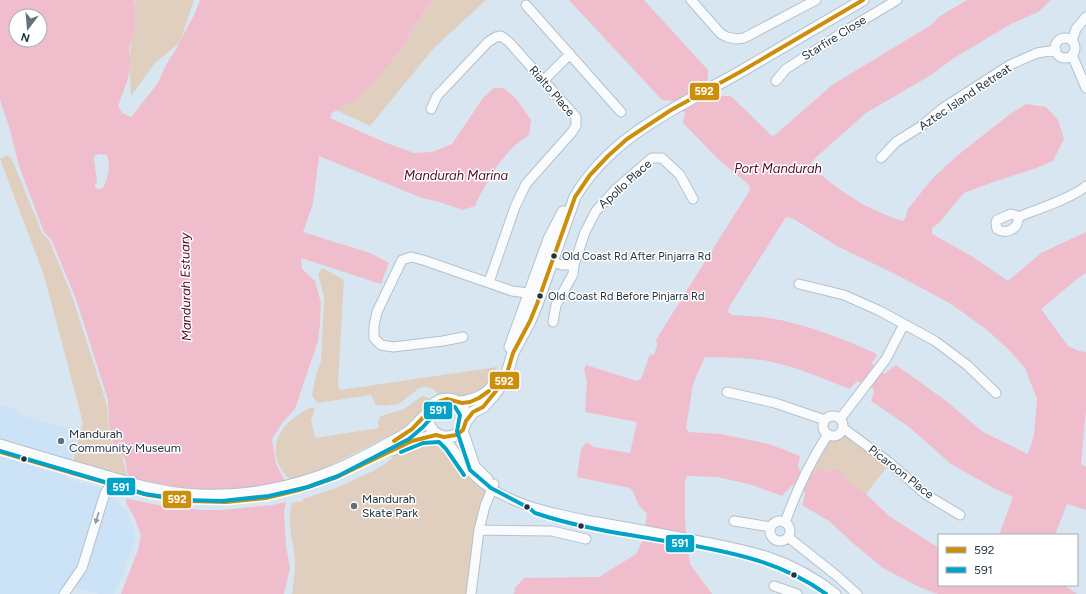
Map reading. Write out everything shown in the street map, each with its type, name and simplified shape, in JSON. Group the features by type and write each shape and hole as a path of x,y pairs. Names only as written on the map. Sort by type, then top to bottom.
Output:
{"main road":[{"path":"0,445 158,497 208,502 245,500 275,496 336,470 410,431 439,401 448,399 459,402 467,402 480,398 501,376 534,298 548,257 554,229 566,207 575,197 585,181 607,156 644,126 863,0"},
{"path":"298,487 337,477 412,441 456,435 473,412 482,407 493,396 505,380 513,353 530,321 534,298"},
{"path":"459,402 466,413 464,426"},
{"path":"429,412 429,424 433,432 440,436"},
{"path":"0,452 120,485"}],"street":[{"path":"691,0 721,34 736,39 750,36 816,0"},
{"name":"Starfire Close","path":"776,81 786,69 897,0"},
{"path":"526,5 621,112"},
{"path":"1072,41 1076,29 1086,17"},
{"name":"Rialto Place","path":"431,109 437,96 488,42 501,36 509,42 576,117 576,126 526,184 515,207 489,282"},
{"path":"1072,56 1062,58 1058,55 1056,45 1062,39 1072,41 1075,46 1072,56 1086,88"},
{"name":"Aztec Island Retreat","path":"881,158 896,142 924,125 943,108 1010,65 1037,53 1056,50"},
{"path":"544,80 570,54"},
{"name":"Apollo Place","path":"553,322 556,305 573,274 574,265 585,232 596,211 616,189 652,158 662,158 680,175 693,199"},
{"path":"1018,217 1082,190 1086,186"},
{"path":"463,337 393,347 381,345 374,338 374,326 377,312 402,260 411,257 423,260 534,298"},
{"path":"548,257 565,258 574,265"},
{"path":"799,284 844,295 935,341 967,366 996,393"},
{"path":"841,423 832,416 825,420 823,426 824,430 828,434 835,435 841,432 841,423 859,394 886,359 904,324"},
{"path":"727,392 775,403 825,420"},
{"name":"Picaroon Place","path":"841,423 925,494 960,515"},
{"path":"464,426 475,466 493,486"},
{"path":"785,523 792,502 811,460 828,434"},
{"path":"440,436 469,471 493,486 533,503 538,508 579,518 742,549 771,557 801,570 836,594"},
{"path":"64,594 82,568 105,493 107,490 120,485"},
{"path":"471,594 479,530 485,506 493,486"},
{"path":"734,521 771,527"},
{"path":"779,521 785,523 790,529 788,536 783,541 777,541 770,535 771,527 775,522 779,521"},
{"path":"479,530 552,531 586,539"},
{"path":"788,536 858,594"},
{"path":"771,557 777,541"},
{"path":"774,586 797,594"}],"shaded area":[{"path":"135,0 194,0 180,42 154,64 131,96 129,59"},
{"path":"432,0 486,0 434,48 370,126 336,110 362,95 405,45 413,28"},
{"path":"7,155 11,158 14,164 42,233 49,240 72,296 107,405 109,432 112,443 123,458 127,477 73,461 83,423 44,275 0,159"},
{"path":"322,268 344,280 338,385 340,390 497,367 495,379 480,391 470,395 440,395 431,388 424,387 418,389 399,404 384,406 376,405 371,395 317,403 312,395 316,375 321,361 324,297 318,274"},
{"path":"422,396 430,399 430,404 419,417 405,428 321,470 289,479 277,461 276,443 279,435 292,419 308,409 315,408 311,420 315,438 379,428 378,422 381,416 404,409"},
{"path":"0,405 18,410 17,414 79,431 66,478 115,492 113,499 127,510 136,538 122,577 114,594 99,594 66,584 57,594 0,594"},
{"path":"841,436 855,440 887,467 866,494 856,488 853,484 849,483 844,475 836,469 829,472 818,469 816,473 811,474 816,464 815,463 825,446 831,440"},
{"path":"434,440 445,443 487,491 473,537 467,594 292,594 295,562 290,525 290,510 292,503 303,501 303,499 336,488 373,471 405,448"}],"water":[{"path":"0,0 134,0 135,24 129,49 130,67 127,82 118,106 122,113 131,117 158,83 166,65 195,13 200,0 432,0 413,28 405,45 373,83 362,95 332,113 330,118 384,142 414,153 432,152 452,144 483,98 494,88 504,88 517,100 531,120 529,135 514,146 501,161 486,183 475,206 463,210 422,198 319,156 313,204 303,232 370,253 389,263 381,284 301,258 302,269 315,281 321,303 320,324 318,341 295,409 283,422 272,439 276,464 289,489 284,512 286,546 290,568 284,594 121,594 138,550 141,536 135,519 126,503 129,483 125,459 113,443 109,427 108,400 75,296 51,239 44,232 19,166 9,126 0,100","holes":["99,154 107,155 109,168 108,176 103,188 98,189 95,187 97,182 94,156"]},
{"name":"Port Mandurah","path":"569,0 644,0 708,70 707,84 716,96 732,97 772,136 832,85 931,25 940,16 967,0 1051,0 1038,12 1011,24 954,58 931,75 866,113 812,161 811,166 854,199 878,212 903,221 906,217 907,210 932,179 958,155 1010,114 1026,104 1046,107 1058,120 1064,139 1053,161 964,193 939,223 932,228 932,234 970,255 1008,281 1041,253 1086,232 1086,273 1041,309 1068,346 1079,351 1086,352 1086,411 1081,464 1086,467 1086,510 1067,504 1055,534 999,534 1013,497 951,464 908,426 871,401 874,393 873,388 857,381 850,389 782,364 764,360 705,357 693,384 686,428 689,432 721,434 769,444 800,456 798,466 800,471 811,474 816,473 818,468 829,472 837,469 844,475 849,483 853,484 866,494 889,516 938,547 938,586 1065,586 1077,594 938,594 919,587 883,568 829,521 802,505 805,495 804,491 792,485 782,496 752,485 717,477 687,476 685,481 685,521 690,564 712,594 514,594 515,588 524,578 599,577 636,554 643,540 647,513 640,507 630,488 577,477 581,449 587,442 594,447 630,453 637,422 585,412 587,382 584,370 586,365 637,381 641,379 650,354 654,355 658,343 655,342 750,190 749,185 717,158 683,123 685,113 674,101 662,100","holes":["786,217 792,218 837,246 899,276 951,304 987,330 1009,350 1025,368 1037,399 1034,435 1028,454 983,432 945,400 896,365 884,374 874,367 872,362 877,356 875,353 836,337 796,324 764,317 732,315 728,312 729,307"]}],"pier":[{"path":"127,483 210,491 289,484 291,492 290,501 272,505 222,510 201,510 158,505 124,498"}],"transit line":[{"name":"592","path":"0,452 148,495 189,501 226,502 266,498 299,490 337,477 412,441 436,435 444,437 456,435 463,430 466,421 473,412 483,407 505,380 513,353 537,304 575,197 590,175 627,139 671,110 740,72 863,0"},
{"name":"592","path":"394,441 412,429 438,402 447,399 462,403 470,402 489,391"},
{"name":"591","path":"0,451 145,494 184,500 222,501 269,496 308,487 338,476 409,439 423,427 441,407 455,407 460,415 457,431 470,470 491,488 529,508 535,513 573,524 690,545 744,557 794,575 826,594"},
{"name":"591","path":"401,452 423,443 439,442 446,449 464,475"}],"place":[{"name":"Old Coast Rd After Pinjarra Rd","path":"554,256"},
{"name":"Old Coast Rd Before Pinjarra Rd","path":"540,296"},
{"name":"Mandurah Community Museum","path":"61,441"},
{"name":"Mandurah Skate Park","path":"354,506"}],"water label":[{"name":"Mandurah Marina","path":"456,175"},
{"name":"Mandurah Estuary","path":"185,287"}]}
